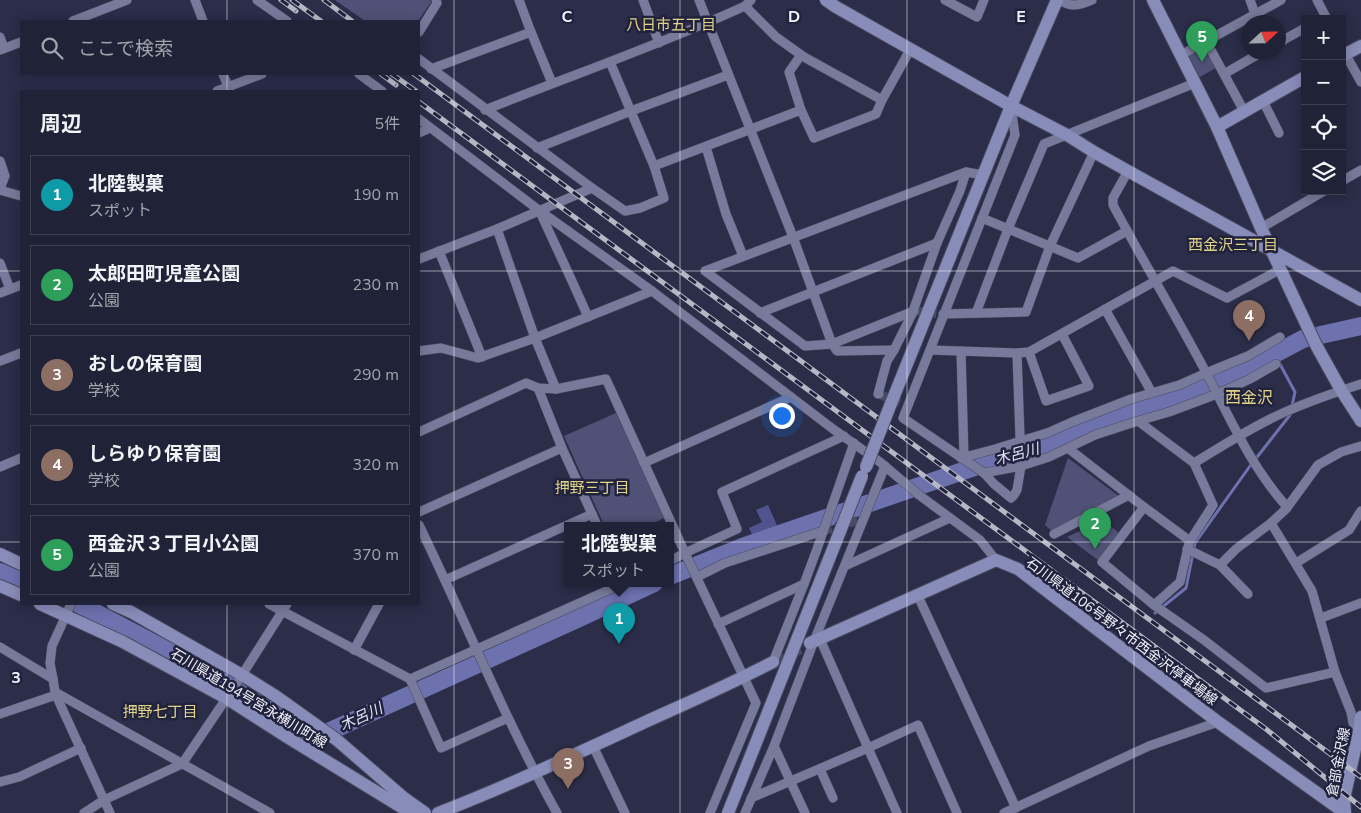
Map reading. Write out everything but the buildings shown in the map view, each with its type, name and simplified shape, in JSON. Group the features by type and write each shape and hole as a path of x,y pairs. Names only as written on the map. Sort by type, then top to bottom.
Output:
{"main road":[{"path":"826,0 910,50 1067,135 1094,152 1361,300"},
{"path":"728,813 1011,106 1059,0"},
{"path":"1153,0 1217,127 1261,228 1316,345 1361,421"},
{"path":"1346,52 1361,46"},
{"path":"1217,127 1301,79"},
{"path":"0,554 20,564"},
{"path":"815,641 996,560"},
{"name":"石川県道106号野々市西金沢停車場線","path":"996,560 1018,570 1218,722 1345,813"},
{"path":"0,586 20,595"},
{"name":"石川県道194号宮永横川町線","path":"45,605 68,610 123,642 227,697 287,737 411,813"},
{"name":"石川県道194号宮永横川町線","path":"114,605 131,612 239,678 274,695 336,740 404,798 425,813"},
{"path":"438,813 534,773 773,662"},
{"name":"倉部金沢線","path":"1345,813 1344,799 1360,731 1361,718"}],"street":[{"path":"76,20 127,0"},
{"path":"195,0 203,20"},
{"path":"257,0 286,20"},
{"path":"420,30 436,2 447,0"},
{"path":"519,0 552,83"},
{"path":"643,0 660,43"},
{"path":"699,0 793,237 832,344 837,351 894,350"},
{"path":"945,0 977,17 984,0"},
{"path":"1059,0 1078,6 1092,0"},
{"path":"1250,0 1255,14"},
{"path":"1182,55 1281,0"},
{"path":"1317,0 1324,15"},
{"path":"486,110 660,43 708,23 748,3 776,37 801,55 882,100"},
{"path":"1286,39 1301,30"},
{"path":"431,69 531,32"},
{"path":"0,37 2,49 20,42"},
{"path":"1206,41 1244,111"},
{"path":"801,55 789,72 801,110 814,138 876,114 910,50"},
{"path":"1346,58 1361,82"},
{"path":"420,60 624,211 640,208 664,198 654,166 610,62"},
{"path":"1224,74 1248,60"},
{"path":"537,148 728,74"},
{"path":"223,75 229,89 260,75"},
{"path":"360,75 381,90"},
{"path":"976,313 1008,229 1044,144 1195,83"},
{"path":"1263,101 1279,133"},
{"path":"1011,106 1014,134 903,418 983,472 1011,498 1017,490 1020,464 1017,353"},
{"path":"654,166 801,110"},
{"path":"420,120 540,212 652,291 885,466 919,495 980,540 996,560"},
{"path":"420,133 430,128"},
{"path":"706,147 726,214 743,256"},
{"path":"944,314 1026,312 1050,246 1094,152"},
{"path":"0,161 5,176 0,189 20,196"},
{"path":"1346,179 1361,170"},
{"path":"1128,171 1113,198 1113,205 1207,374 1238,436 1272,490 1287,507"},
{"path":"879,394 887,361 913,311 937,243 960,191 966,172"},
{"path":"913,311 832,344 804,346 704,271 966,172 983,175"},
{"path":"420,259 540,212 592,188"},
{"path":"1261,228 1317,195"},
{"path":"540,212 588,317"},
{"path":"982,218 1078,258 1127,232"},
{"path":"497,229 535,338 556,389"},
{"path":"760,313 937,243"},
{"path":"439,251 482,356"},
{"path":"0,263 10,288"},
{"path":"930,350 1029,352 1173,271 1227,298 1281,269"},
{"path":"0,293 20,285"},
{"path":"420,351 441,348 478,358 535,338 652,291"},
{"path":"1105,309 1152,393"},
{"path":"1029,352 1046,401 1089,386 1062,334"},
{"path":"963,458 1019,443 1131,399 1179,385 1248,356 1280,337"},
{"path":"961,351 963,458"},
{"path":"0,361 20,353"},
{"path":"983,472 1049,457 1095,435 1169,412 1250,379 1276,364"},
{"path":"420,432 526,383 538,388 556,389 606,379 671,522"},
{"path":"1194,463 1238,436 1284,412 1361,384"},
{"path":"538,388 562,448 596,522"},
{"path":"644,463 791,397"},
{"path":"1138,421 1194,463 1213,505 1191,548 1180,582 1158,608"},
{"path":"674,560 687,557 737,529 722,492 844,436"},
{"path":"773,662 804,584 854,443"},
{"path":"1220,565 1236,549 1271,523 1287,507 1318,465 1340,452 1361,446"},
{"path":"420,512 562,448"},
{"path":"1069,449 1144,507 1191,548 1220,565 1248,594"},
{"path":"0,467 20,458"},
{"path":"745,813 774,746 885,466"},
{"path":"1054,534 1129,495"},
{"path":"1144,507 1102,562 1158,608 1204,640 1266,688 1335,672"},
{"path":"1296,563 1349,530 1361,511"},
{"path":"574,522 592,514"},
{"path":"845,566 950,518"},
{"path":"1271,523 1312,591 1335,672 1354,723 1360,731"},
{"path":"420,527 534,773 557,813"},
{"path":"446,580 564,527"},
{"path":"674,529 756,703 710,813"},
{"path":"696,576 725,563 824,529"},
{"path":"718,624 804,584"},
{"path":"411,681 614,587"},
{"path":"918,596 1016,808"},
{"path":"1321,618 1361,603"},
{"path":"354,650 378,605"},
{"path":"84,813 104,800 182,764 285,607 354,650 411,681 441,748 508,718"},
{"path":"68,610 52,646 50,663 52,679 56,694 110,813"},
{"path":"815,641 868,748 897,813"},
{"path":"0,647 52,679"},
{"path":"0,714 56,694 182,764 263,812"},
{"path":"1004,813 1150,746 1218,722"},
{"path":"751,798 918,725 957,813"},
{"path":"593,746 625,813"},
{"path":"774,746 805,813"},
{"path":"0,782 19,776 81,748"},
{"path":"820,769 833,798"}],"shaded area":[{"path":"335,0 430,0 431,2 419,20 364,20"},
{"path":"1206,48 1216,68 1198,78 1188,56"},
{"path":"616,413 664,518 656,522 603,522 564,436"},
{"path":"1068,458 1120,497 1052,531 1045,525"},
{"path":"768,505 780,532 756,543 749,528 762,522 756,510"},
{"path":"1103,520 1119,533 1098,560 1067,537"}],"waterway":[{"name":"木呂川","path":"674,574 742,547 992,461 1036,451 1136,409 1191,393 1250,367 1303,339 1361,326"},
{"path":"1155,613 1186,588 1195,543 1250,466 1290,415 1295,392 1274,353"},
{"name":"木呂川","path":"0,572 20,581"},
{"name":"木呂川","path":"81,605 212,674 246,697 315,738 645,587"}],"tunnel":[{"path":"914,311 943,314"},
{"path":"879,394 906,406"},
{"path":"823,531 863,519"},
{"path":"773,662 810,643"}],"railway":[{"path":"281,0 296,11"},
{"path":"292,0 320,20"},
{"path":"324,0 351,20"},
{"path":"382,75 396,85"},
{"path":"393,75 415,90"},
{"path":"415,75 1361,777"},
{"path":"420,103 1266,729 1361,807"}],"place":[{"name":"西金沢３丁目小公園","path":"1202,62"},
{"name":"しらゆり保育園","path":"1249,341"},
{"name":"太郎田町児童公園","path":"1095,549"},
{"name":"北陸製菓","path":"619,644"},
{"name":"おしの保育園","path":"568,789"}],"district":[{"name":"八日市五丁目","path":"671,25"},
{"name":"西金沢三丁目","path":"1233,245"},
{"name":"西金沢","path":"1249,397"},
{"name":"押野三丁目","path":"592,488"},
{"name":"押野七丁目","path":"160,712"}]}
